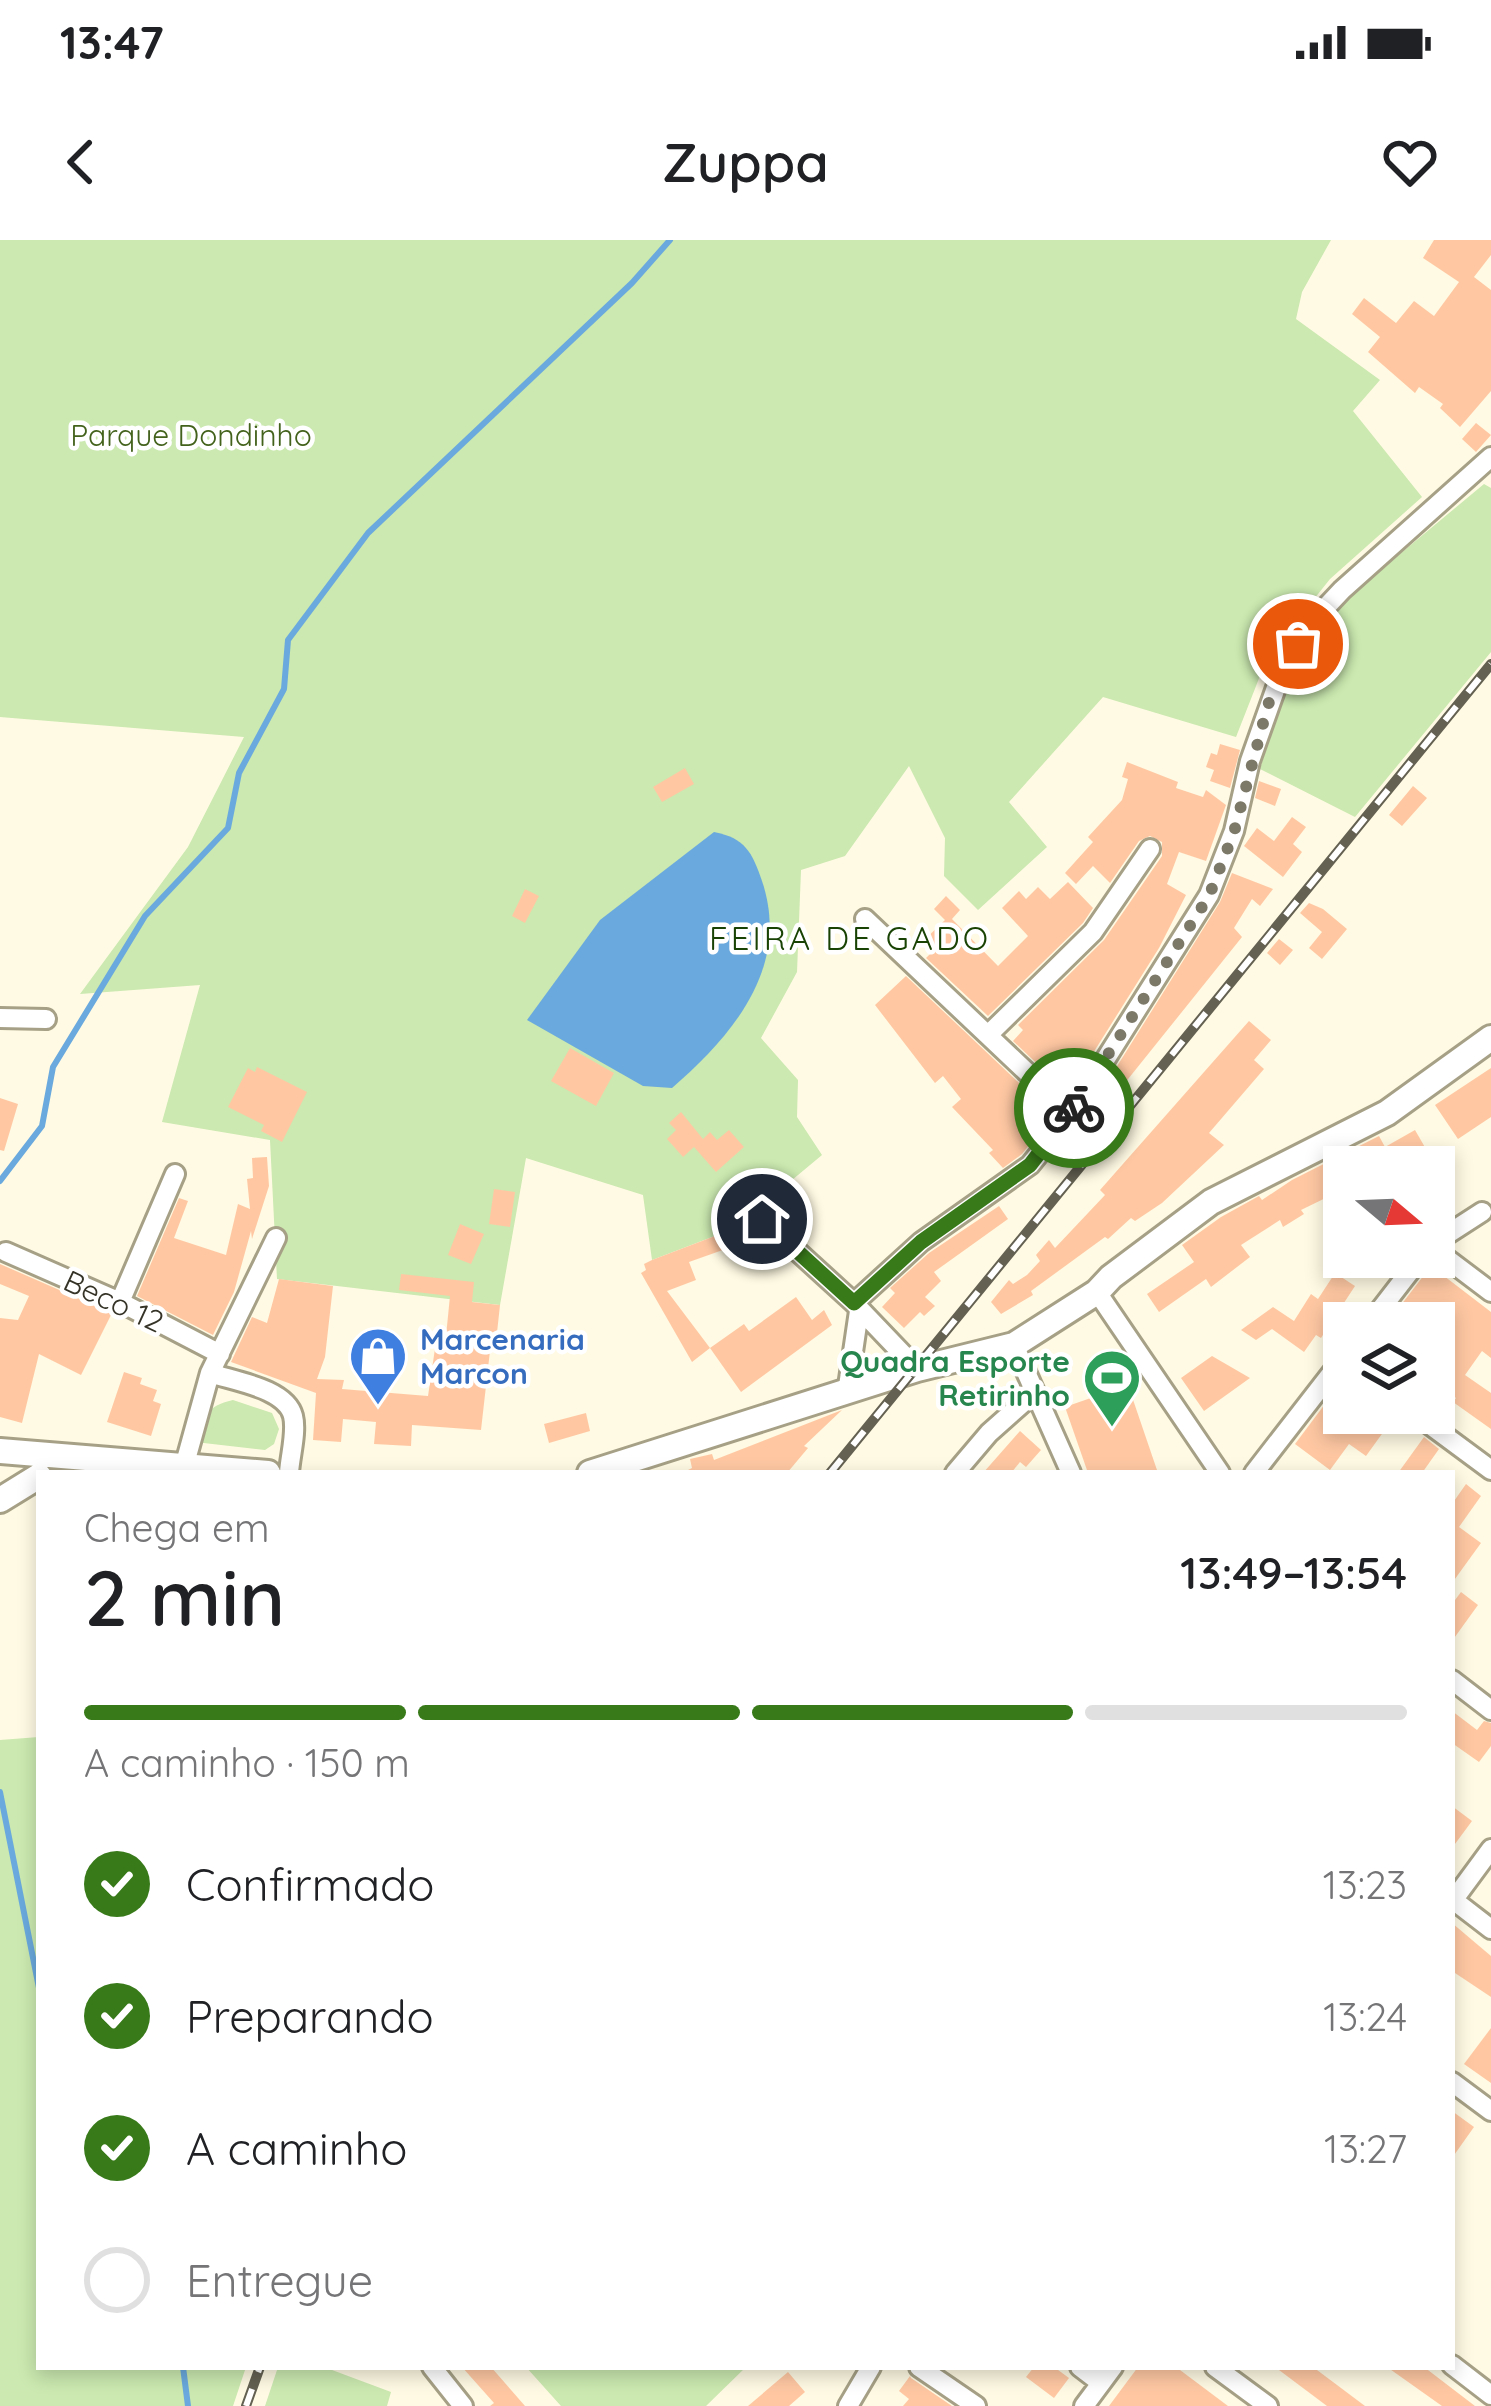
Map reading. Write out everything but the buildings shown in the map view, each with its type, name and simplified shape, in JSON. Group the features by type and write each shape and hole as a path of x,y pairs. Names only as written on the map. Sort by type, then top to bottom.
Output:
{"main road":[{"path":"600,1470 917,1369 1014,1345 1097,1292 1211,1202 1387,1113 1491,1038"},
{"path":"0,1451 226,1470"},
{"path":"48,1470 68,1458"},
{"path":"0,1500 36,1477"}],"street":[{"path":"848,1393 857,1307 921,1242 1030,1165 1071,1114 1209,896 1234,832 1250,761 1284,664 1311,623 1491,458"},
{"path":"988,1035 1093,932 1150,849"},
{"path":"865,919 1071,1114"},
{"path":"0,1018 46,1019"},
{"path":"120,1302 175,1174"},
{"path":"1455,1231 1482,1212"},
{"path":"762,1219 917,1369"},
{"path":"184,1467 210,1373 277,1238"},
{"name":"Beco 12","path":"6,1252 120,1302 220,1354"},
{"path":"1455,1263 1491,1292"},
{"path":"1386,1302 1405,1278"},
{"path":"1097,1292 1218,1470"},
{"path":"1014,1345 1070,1470"},
{"path":"210,1373 275,1395 288,1405 294,1418 289,1470"},
{"path":"1256,1470 1323,1385"},
{"path":"958,1470 989,1433 1034,1394"},
{"path":"1442,1434 1491,1471"},
{"path":"1455,1682 1491,1710"},
{"path":"1455,1897 1491,1849"},
{"path":"1455,1903 1491,1929"},
{"path":"1455,2084 1491,2111"},
{"path":"1455,2367 1491,2395"},
{"path":"434,2370 464,2406"},
{"path":"848,2406 869,2370"},
{"path":"923,2370 976,2406"},
{"path":"1219,2370 1268,2406"},
{"path":"1084,2406 1107,2375"}],"green space":[{"name":"Parque Dondinho","path":"0,240 1331,240 1302,292 1296,319 1380,380 1353,411 1422,497 1330,579 1267,658 1236,737 1103,697 1009,802 1047,847 978,910 944,876 945,838 909,766 845,856 801,870 797,972 761,1038 798,1080 797,1117 822,1155 733,1229 652,1260 643,1195 526,1158 500,1305 277,1279 270,1140 162,1122 200,985 80,994 188,847 244,737 0,717"},
{"path":"1484,484 1491,488 1491,652 1355,817 1260,769 1288,673 1341,603"},
{"path":"233,1400 272,1413 279,1429 274,1444 265,1450 195,1442 207,1414"},
{"path":"36,1737 36,2370 245,2370 233,2406 0,2406 0,1740"},
{"path":"277,2370 332,2370 391,2392 387,2406 265,2406"},
{"path":"529,2370 743,2370 706,2406 561,2406"}],"water":[{"path":"714,832 740,842 755,862 769,912 769,942 751,997 695,1067 672,1088 643,1086 527,1020 600,920"}],"waterway":[{"path":"0,1181 42,1126 53,1067 145,916 228,828 239,773 284,689 288,640 368,533 632,283 670,240"},
{"path":"0,1792 36,1973"},
{"path":"183,2370 188,2406"}],"railway":[{"path":"832,1470 1491,664"},
{"path":"246,2406 259,2370"}],"way so far":[{"path":"1074,1108 1209,896 1234,832 1268,705 1284,664 1298,644"}],"place":[{"name":"Marcenaria Marcon","path":"378,1407"},
{"name":"Quadra Esporte Retirinho","path":"1112,1429"}],"district":[{"name":"FEIRA DE GADO","path":"850,937"}],"route":[{"path":"762,1219 854,1303 921,1242 1009,1184 1030,1165 1074,1108"}]}
